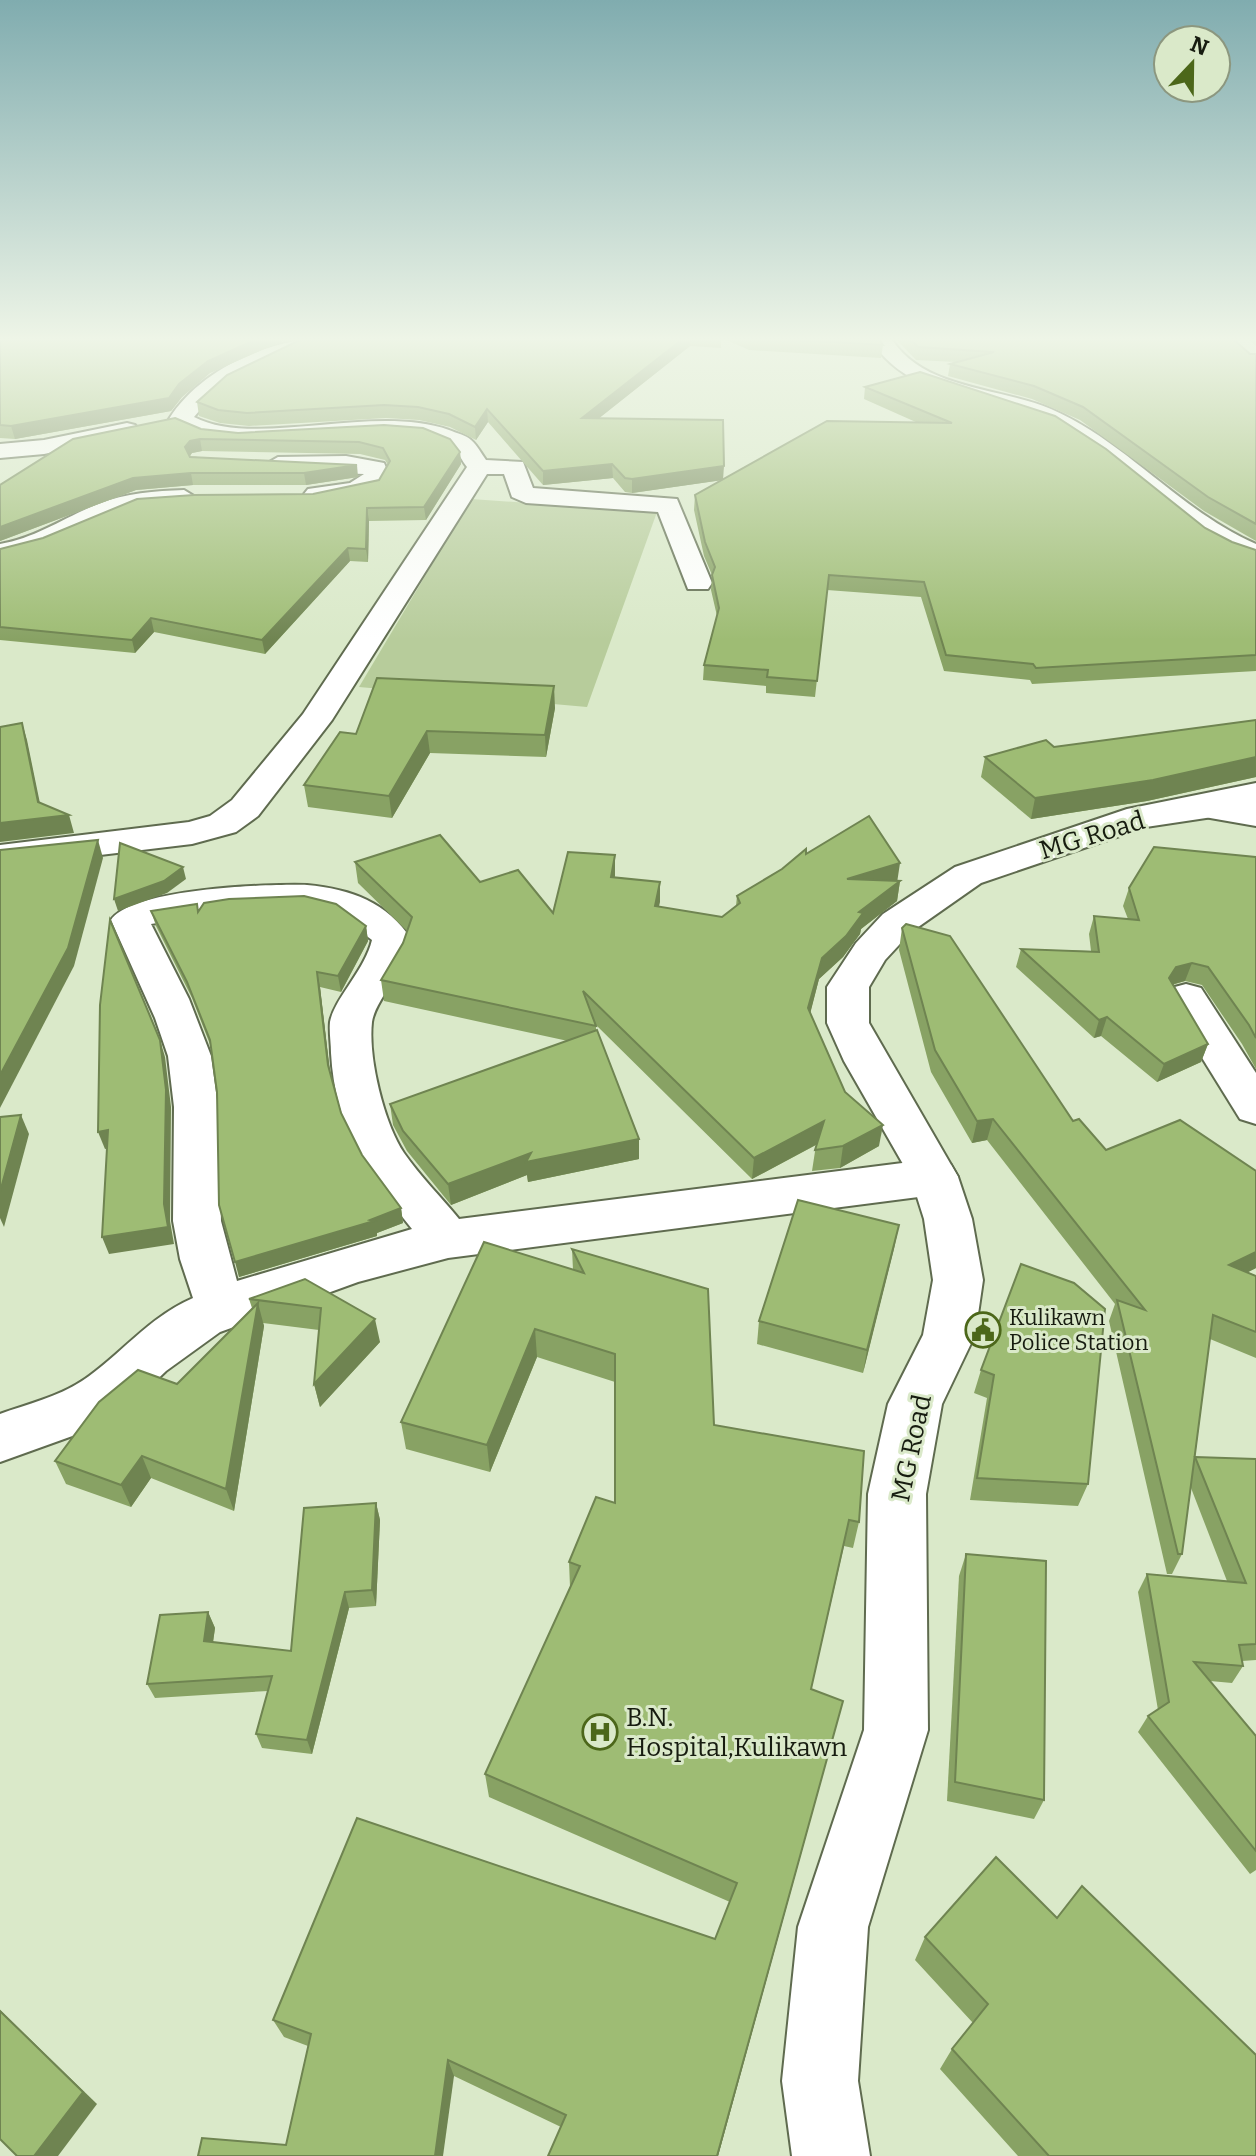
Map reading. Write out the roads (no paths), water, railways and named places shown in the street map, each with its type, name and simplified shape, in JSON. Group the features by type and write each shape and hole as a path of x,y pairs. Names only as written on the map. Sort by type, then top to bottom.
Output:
{"street":[{"path":"0,451 85,439"},
{"path":"184,451 205,439"},
{"path":"0,856 192,833 223,824 245,808 316,720 479,467 476,457 457,439"},
{"path":"1093,439 1219,538 1256,556"},
{"path":"249,463 360,464 375,468 377,474 371,484 361,488 296,496"},
{"path":"479,467 514,467 521,492 526,495 668,505 698,583"},
{"path":"0,552 46,540 121,505 157,498 203,498"},
{"name":"MG Road","path":"831,2156 820,2081 833,1927 896,1730 897,1494 915,1404 949,1335 958,1280 948,1219 934,1177 866,1061 848,1023 848,987 870,952 897,923 968,875 1140,817 1206,807 1256,794"},
{"path":"1206,807 1256,815"},
{"path":"222,1307 203,1257 196,1209 197,1109 193,1070 161,983 132,928 131,920 139,914 305,896 352,906 386,930 392,940 388,959 351,1020 354,1070 365,1121 385,1162 448,1239"},
{"path":"1186,998 1256,1108"},
{"path":"0,1438 84,1408 104,1396 173,1334 222,1307 356,1263 448,1239 934,1177"}],"place":[{"name":"Kulikawn Police Station","path":"983,1330"},
{"name":"B.N. Hospital,Kulikawn","path":"600,1732"}]}
